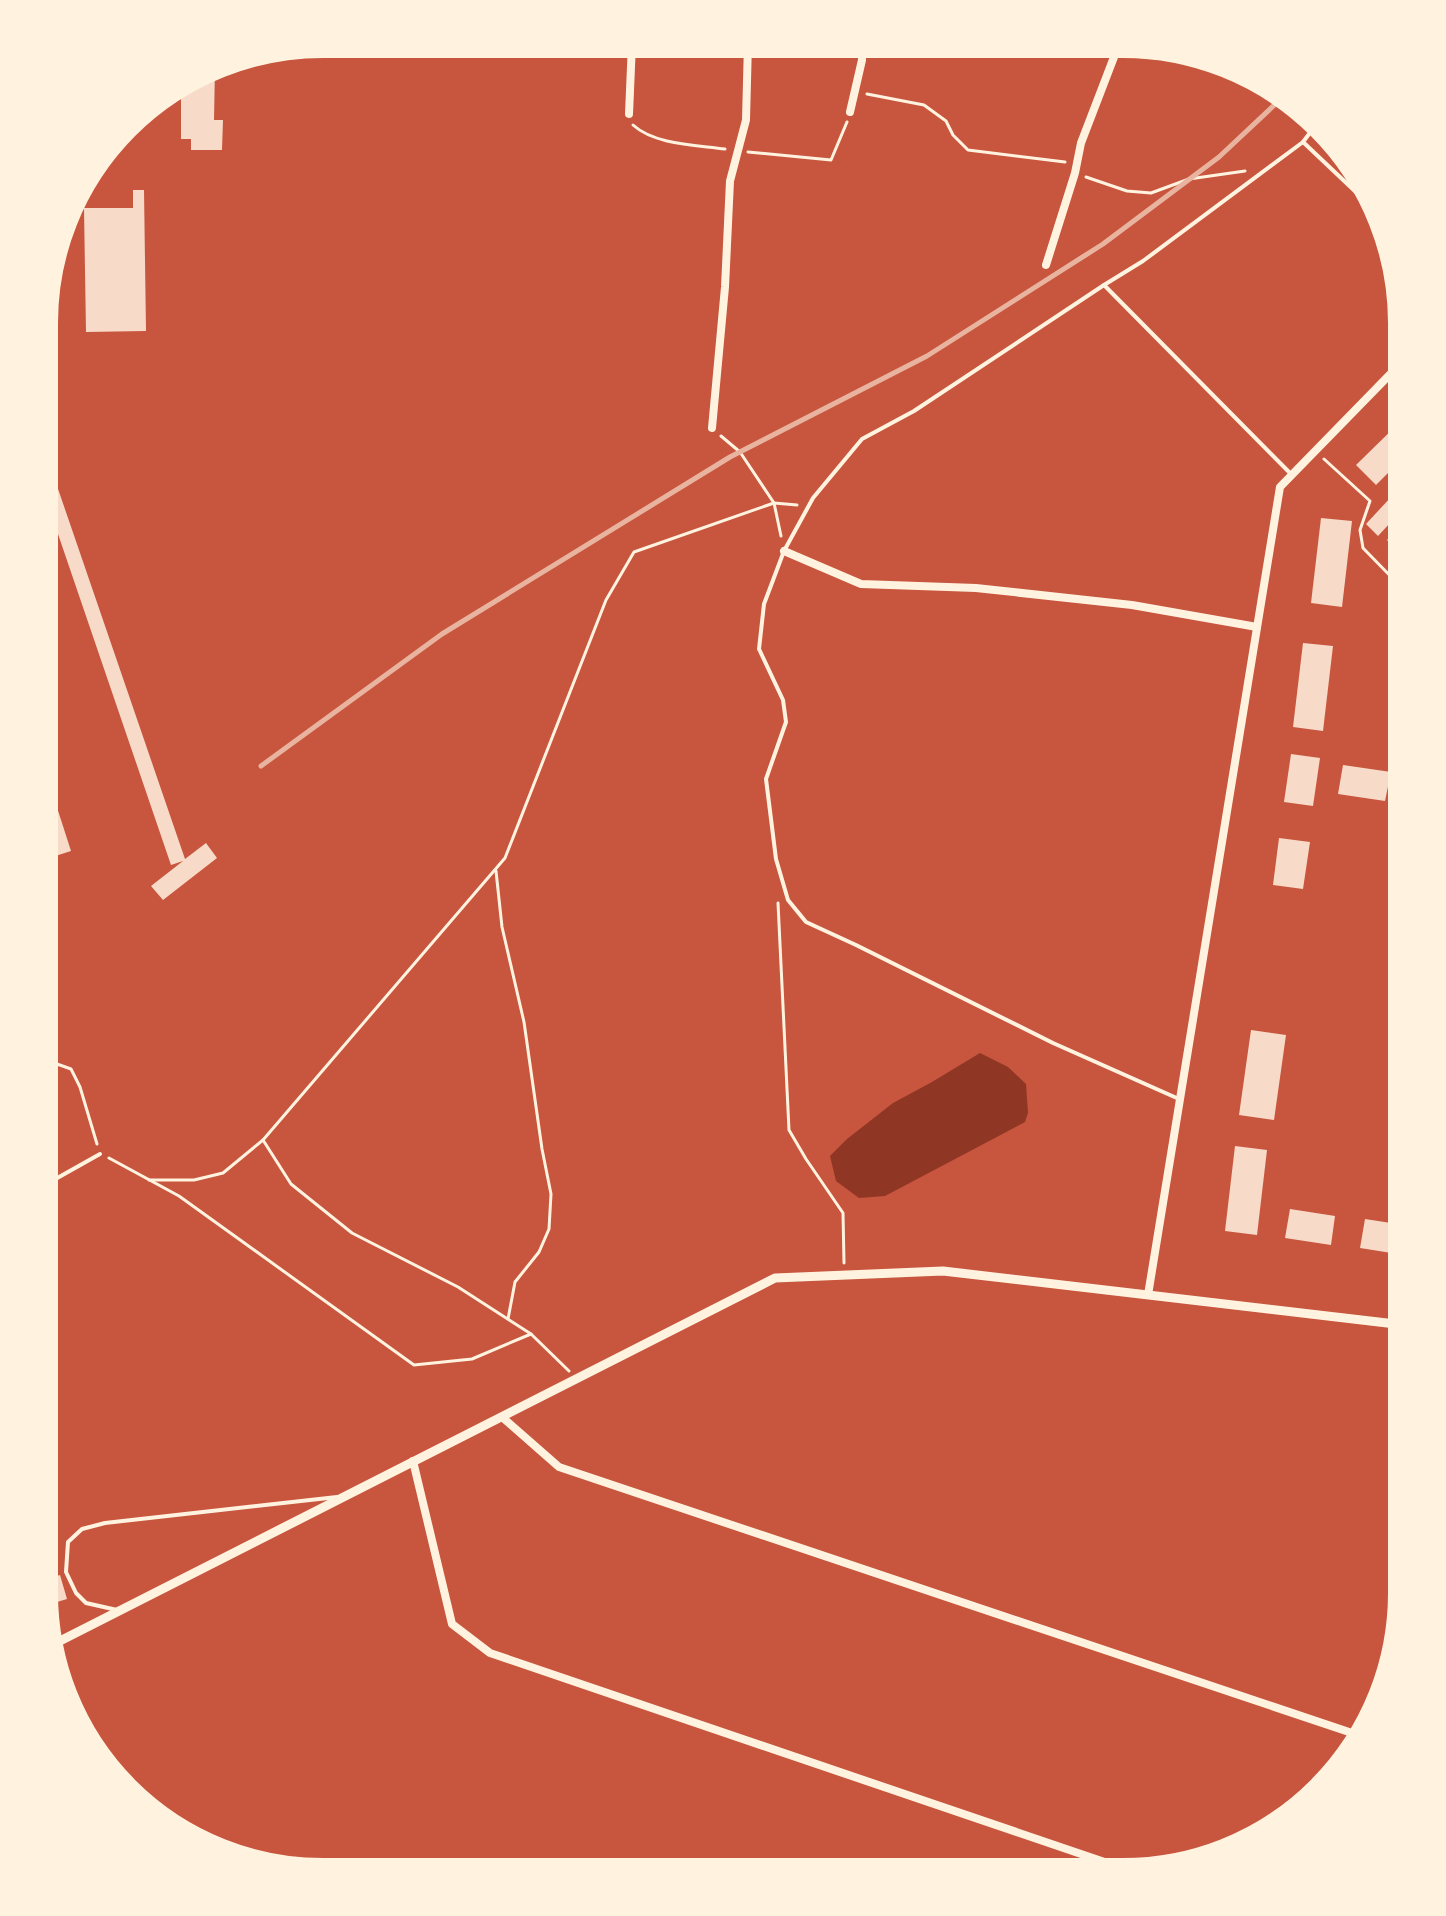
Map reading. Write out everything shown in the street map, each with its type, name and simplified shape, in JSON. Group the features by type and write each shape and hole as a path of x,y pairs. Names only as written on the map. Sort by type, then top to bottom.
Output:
{"street":[{"path":"712,428 725,287 730,181 746,120 748,56"},
{"path":"850,112 862,56"},
{"path":"1046,265 1081,143 1114,56"},
{"path":"629,114 631,57"},
{"path":"1148,1295 1280,487 1390,374"},
{"path":"784,551 861,584 992,589 1132,605 1257,627"},
{"path":"60,1641 775,1278 943,1271 1389,1323"},
{"path":"502,1417 559,1467 1350,1732"},
{"path":"413,1461 452,1624 490,1653 1099,1860"}],"lane":[{"path":"1180,1100 1053,1043 806,922 788,900 776,859 766,779 786,722 783,700 759,649 764,604 784,551 813,498 862,439 914,411 1143,261 1303,142 1310,132"},
{"path":"1303,142 1355,191"},
{"path":"1104,285 1292,475"},
{"path":"56,1179 100,1154"},
{"path":"118,1610 86,1603 76,1593 66,1572 68,1542 82,1529 105,1523 344,1496"}],"path":[{"path":"855,92 924,105 946,121 953,135 968,150 1059,161 1127,191 1151,193 1189,179 1254,170"},
{"path":"629,114 633,125 655,138 738,151 831,160 850,112"},
{"path":"712,428 740,452 774,503 784,551"},
{"path":"1315,451 1370,501 1360,530 1363,548 1390,575"},
{"path":"149,1180 194,1180 223,1173 263,1140 505,858 606,600 634,552 774,503 809,505"},
{"path":"496,869 502,927 524,1022 551,1194 549,1229 539,1252 515,1282 508,1319"},
{"path":"778,904 789,1130 843,1213 845,1275"},
{"path":"56,1064 71,1069 80,1087 100,1154 179,1196 414,1365 472,1359 531,1334"},
{"path":"263,1140 291,1184 352,1233 458,1287 508,1319 531,1334 577,1379"}],"shaded area":[{"path":"980,1053 1008,1067 1026,1084 1028,1113 1025,1122 885,1196 859,1198 836,1181 830,1156 847,1139 893,1103"}],"building":[{"path":"215,79 214,120 223,120 222,150 191,150 191,139 181,139 181,97"},
{"path":"133,190 144,190 146,331 86,332 84,208 133,208"},
{"path":"1390,432 1390,471 1376,485 1356,465"},
{"path":"56,483 185,859 206,843 217,858 163,900 151,886 183,861 171,865 56,528"},
{"path":"1390,498 1390,523 1378,536 1366,524"},
{"path":"1321,518 1352,521 1342,607 1311,603"},
{"path":"1303,643 1333,646 1323,731 1293,727"},
{"path":"1291,754 1320,758 1313,806 1284,802"},
{"path":"1343,765 1390,772 1385,801 1338,794"},
{"path":"56,804 71,851 56,856"},
{"path":"1279,838 1310,842 1303,889 1273,885"},
{"path":"1251,1030 1286,1035 1274,1120 1239,1115"},
{"path":"1235,1146 1267,1150 1257,1235 1225,1231"},
{"path":"1290,1209 1335,1216 1331,1245 1285,1238"},
{"path":"1365,1219 1389,1223 1389,1253 1360,1248"},
{"path":"60,1575 67,1599 57,1602 56,1593 56,1576"}],"railway":[{"path":"261,766 442,634 730,457 927,356 1103,244 1219,157 1275,104"}]}
